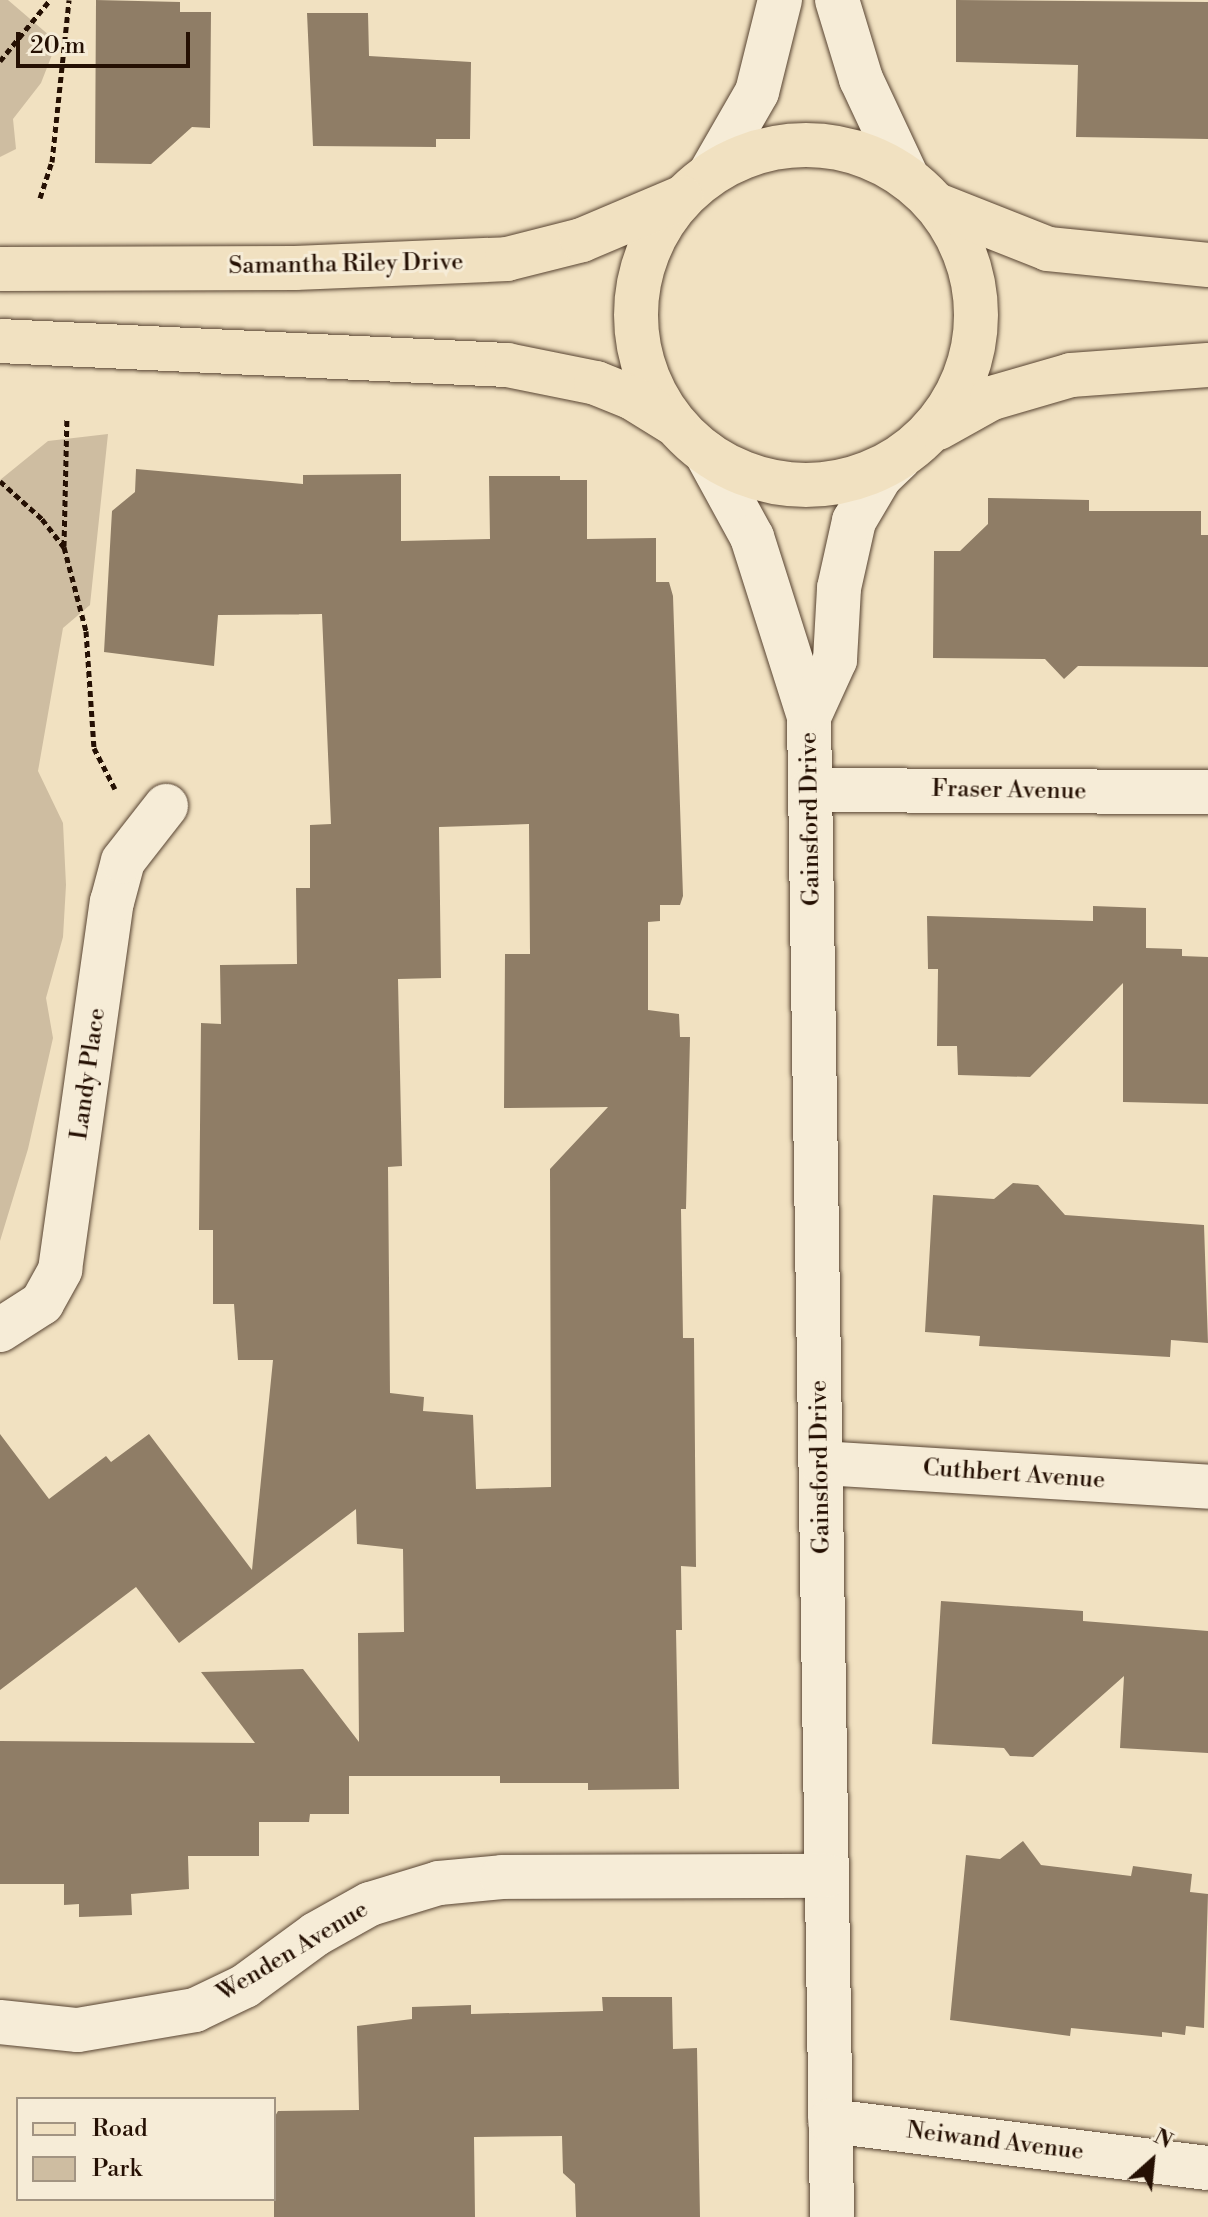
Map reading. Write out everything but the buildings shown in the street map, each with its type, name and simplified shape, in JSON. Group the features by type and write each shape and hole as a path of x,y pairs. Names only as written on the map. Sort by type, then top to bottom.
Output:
{"main road":[{"name":"Samantha Riley Drive","path":"0,269 295,268 507,259 582,240 696,185 749,154 789,145 831,146 871,156 922,191"},
{"path":"690,439 643,365 634,310 641,269 656,231 696,185"},
{"path":"922,191 1048,249 1208,265"},
{"path":"916,445 956,398 972,360 977,319 974,278 960,240 922,191"},
{"path":"0,341 507,365 596,383 631,397 742,473 782,484 823,485 864,476 992,398 1039,383 1105,369 1208,365"}],"street":[{"path":"696,185 757,92 780,0"},
{"path":"837,0 861,79 922,191"},
{"name":"Gainsford Drive","path":"690,439 752,537 809,717 832,2217"},
{"name":"Gainsford Drive","path":"809,717 835,660 839,588 854,521 880,477 916,445"},
{"name":"Fraser Avenue","path":"810,790 1208,792"},
{"name":"Landy Place","path":"0,1330 42,1303 60,1270 112,902 123,861 153,819"},
{"name":"Cuthbert Avenue","path":"821,1463 1208,1487"},
{"name":"Wenden Avenue","path":"0,2022 78,2030 195,2010 245,1986 316,1934 370,1904 439,1883 502,1877 826,1876"},
{"name":"Neiwand Avenue","path":"830,2121 1208,2168"}],"path":[{"path":"0,61 50,0"},
{"path":"40,198 52,162 69,0"},
{"path":"67,418 64,547 86,631 94,748 153,819"},
{"path":"0,481 42,519 64,547"}],"green space":[{"path":"0,0 8,0 57,42 41,83 13,119 16,149 0,157"},
{"path":"108,434 90,605 63,628 38,771 63,823 66,885 63,937 46,998 53,1038 28,1149 0,1241 0,480 48,441"}]}
